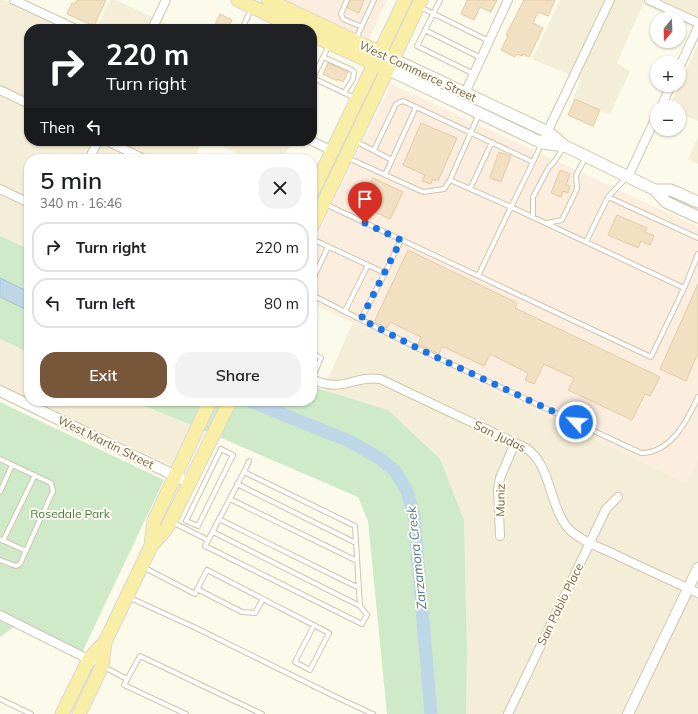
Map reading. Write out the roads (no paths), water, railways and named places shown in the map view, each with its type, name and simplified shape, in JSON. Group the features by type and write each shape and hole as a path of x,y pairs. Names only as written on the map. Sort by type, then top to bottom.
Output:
{"main road":[{"path":"238,0 288,24"},
{"path":"317,183 405,0"},
{"name":"West Commerce Street","path":"274,1 355,41 376,58"},
{"path":"317,218 419,3"},
{"name":"West Commerce Street","path":"317,41 330,43 376,58 465,93 548,132 565,146 655,190 666,202 698,217"},
{"name":"West Commerce Street","path":"390,64 480,113 542,143 565,146"},
{"name":"West Commerce Street","path":"655,190 671,190 698,202"},
{"path":"151,546 154,520 208,406"},
{"path":"79,714 102,666 105,642 126,596 151,546 167,528 228,406"},
{"path":"62,714 89,659 105,642"}],"street":[{"path":"14,0 65,24"},
{"path":"154,24 166,0"},
{"path":"465,93 508,0"},
{"path":"542,143 610,0"},
{"path":"649,0 698,23"},
{"path":"685,56 698,27"},
{"path":"0,90 24,102"},
{"path":"628,177 650,130"},
{"path":"317,144 332,151"},
{"path":"117,146 134,154"},
{"path":"0,189 24,201"},
{"name":"San Judas","path":"317,381 334,386 366,379 380,379 531,451 543,470 565,524 575,534 642,568 698,593"},
{"name":"West Martin Street","path":"0,391 24,403"},
{"name":"West Martin Street","path":"31,406 190,483"},
{"name":"Muniz","path":"500,536 498,488 500,478 515,443"},
{"name":"San Pablo Place","path":"508,714 606,509 618,497"},
{"path":"628,714 698,568"},
{"path":"0,615 102,666"}],"lane":[{"path":"347,0 341,14 343,19 362,27"},
{"path":"355,41 374,0"},
{"path":"440,0 417,46 474,74"},
{"path":"419,3 433,14 490,41"},
{"path":"244,24 252,7"},
{"path":"425,30 482,58"},
{"path":"317,70 330,43"},
{"path":"323,57 354,72 353,79 344,93"},
{"path":"317,80 357,99"},
{"path":"374,150 396,104 403,101 533,162"},
{"path":"385,175 416,107"},
{"path":"346,157 423,192 444,190 480,113"},
{"path":"354,141 392,160"},
{"path":"470,189 492,142"},
{"path":"478,276 542,143"},
{"path":"533,217 533,197 550,167 565,146"},
{"path":"547,224 562,220 577,189 576,175 586,157"},
{"path":"586,242 608,198 628,177"},
{"path":"450,180 684,288"},
{"path":"608,198 698,238"},
{"path":"324,203 651,357 684,288 698,254"},
{"path":"361,319 401,240"},
{"path":"317,242 385,273"},
{"path":"317,270 328,247"},
{"path":"345,311 368,265"},
{"path":"317,297 419,349 641,453 648,453 660,449 669,442 676,435 698,397"},
{"path":"317,356 322,358 317,368"},
{"path":"221,449 233,455 198,526 189,522 186,521 221,449"},
{"path":"0,459 52,483 54,491 20,564 16,566 0,560"},
{"path":"213,532 360,606 366,615 362,624 205,546 249,461"},
{"path":"0,492 12,465"},
{"path":"244,472 355,526 360,606"},
{"path":"26,551 2,540 35,475"},
{"path":"237,484 356,544"},
{"path":"230,499 357,561"},
{"path":"219,519 359,588"},
{"path":"170,521 208,540"},
{"path":"185,528 189,522"},
{"path":"141,566 195,594 207,570 314,625 329,633 310,670 295,662 314,625"},
{"path":"197,589 242,612 255,613 263,599"},
{"path":"126,596 373,714"},
{"path":"186,714 124,685 140,656 262,714"},
{"path":"102,666 127,679"},
{"path":"0,699 31,714"}],"water":[{"path":"0,278 24,290 24,309 0,297"}],"waterway":[{"name":"Zarzamora Creek","path":"262,406 349,441 379,458 395,471 407,491 414,516 431,714"}],"park label":[{"name":"Rosedale Park","path":"70,513"}]}
